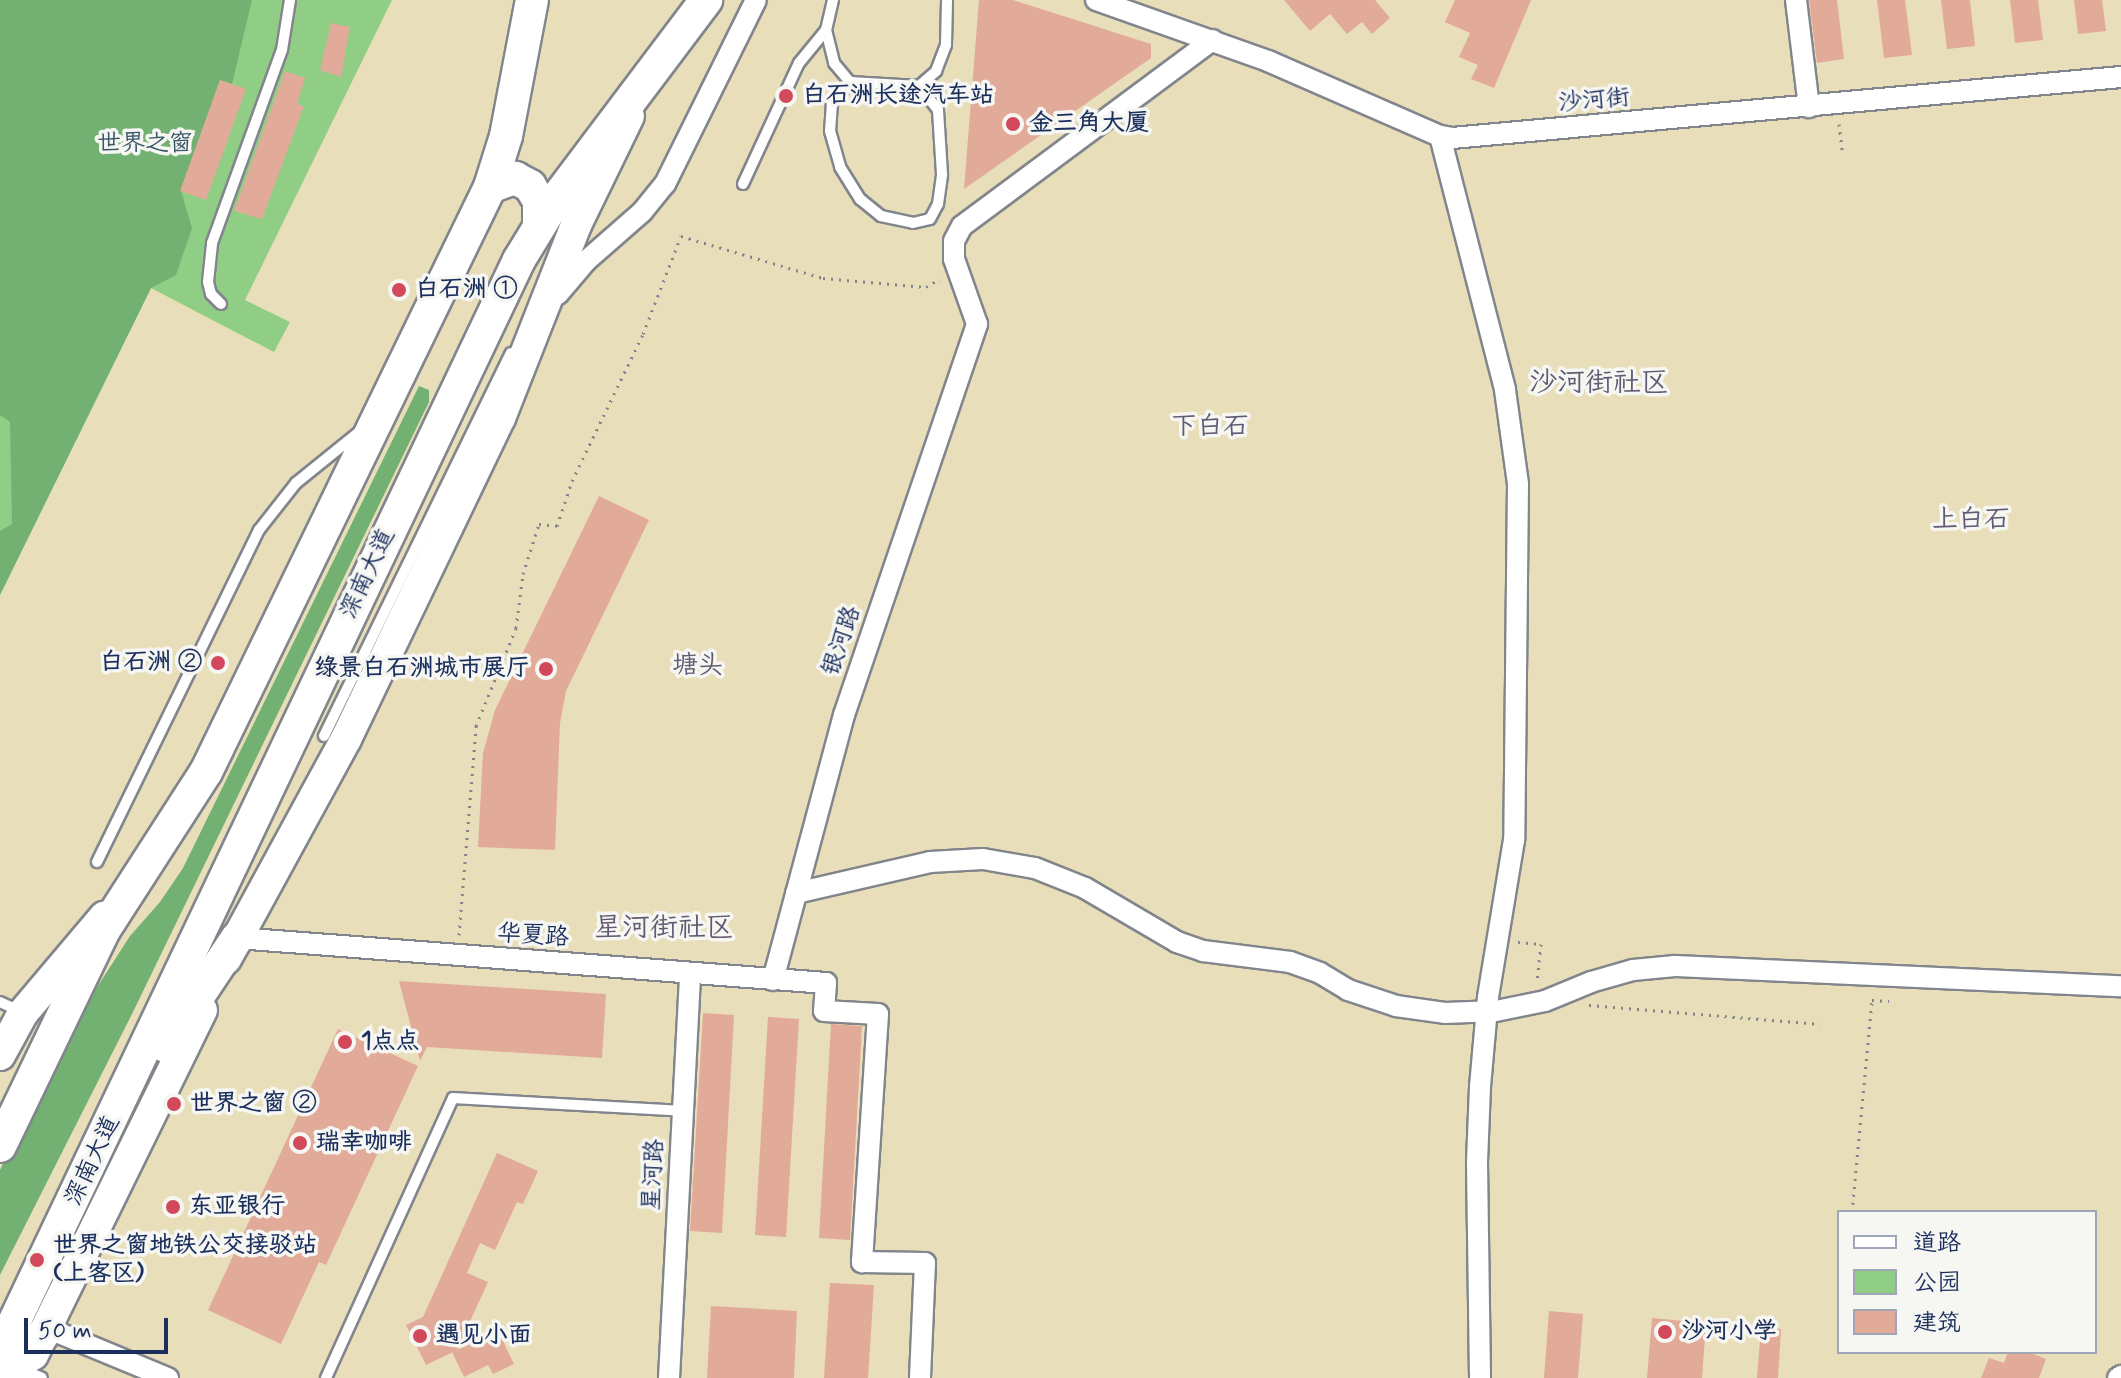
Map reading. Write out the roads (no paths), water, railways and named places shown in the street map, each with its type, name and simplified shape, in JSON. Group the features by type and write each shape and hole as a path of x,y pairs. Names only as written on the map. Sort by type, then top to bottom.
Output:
{"main road":[{"path":"0,1055 12,1008 126,891 176,823 206,772 490,187 506,136 532,0"},
{"name":"深南大道","path":"20,1371 87,1175 437,428 539,225 706,0"},
{"path":"20,1371 46,1330 237,938 346,739 500,418 576,225 653,68"},
{"path":"490,187 515,178 530,186 539,201 539,225"},
{"path":"0,1146 126,891"},
{"path":"87,1175 171,1036 237,938"}],"street":[{"path":"535,329 572,275 649,206 665,184 756,0"},
{"name":"沙河街","path":"1096,0 1128,5 1440,136 1510,136 2121,77"},
{"path":"1796,0 1809,107"},
{"name":"银河路","path":"773,980 844,715 977,324 958,270 954,241 962,226 1212,40"},
{"path":"1440,136 1505,390 1518,484 1517,789 1510,877 1487,1012 1477,1163 1480,1378"},
{"path":"796,893 930,862 983,859 1009,863 1035,868 1085,888 1177,942 1203,951 1290,962 1320,973 1348,990 1396,1006 1445,1013 1487,1012 1545,1001 1591,982 1633,970 1675,966 2121,986"},
{"name":"华夏路","path":"237,938 826,983 824,1011 878,1014 862,1262 925,1263 920,1378"},
{"name":"星河路","path":"669,1378 690,974"},
{"path":"46,1330 168,1378"}],"lane":[{"path":"221,304 211,294 208,282 212,243 282,50 290,0"},
{"path":"743,184 799,63 826,30 833,0"},
{"path":"826,30 834,63 850,82 919,86 936,71 946,45 947,0"},
{"path":"850,82 832,103 830,131 840,167 860,199 881,216 913,223 930,219 938,204 942,174 938,110 919,86"},
{"path":"324,736 576,225"},
{"path":"97,862 259,530 296,483 376,420"},
{"path":"326,1378 453,1098 683,1111"}],"place":[{"name":"白石洲长途汽车站","path":"786,96"},
{"name":"金三角大厦","path":"1013,124"},
{"name":"白石洲 ①","path":"399,290"},
{"name":"白石洲 ②","path":"218,663"},
{"name":"绿景白石洲城市展厅","path":"546,669"},
{"name":"1点点","path":"345,1042"},
{"name":"世界之窗 ②","path":"174,1104"},
{"name":"瑞幸咖啡","path":"300,1143"},
{"name":"东亚银行","path":"173,1207"},
{"name":"世界之窗地铁公交接驳站 (上客区)","path":"37,1260"},
{"name":"沙河小学","path":"1665,1332"},
{"name":"遇见小面","path":"420,1336"}],"district":[{"name":"沙河街社区","path":"1599,384"},
{"name":"下白石","path":"1210,428"},
{"name":"上白石","path":"1971,521"},
{"name":"塘头","path":"698,667"},
{"name":"星河街社区","path":"664,929"}],"park label":[{"name":"世界之窗","path":"145,144"}]}
